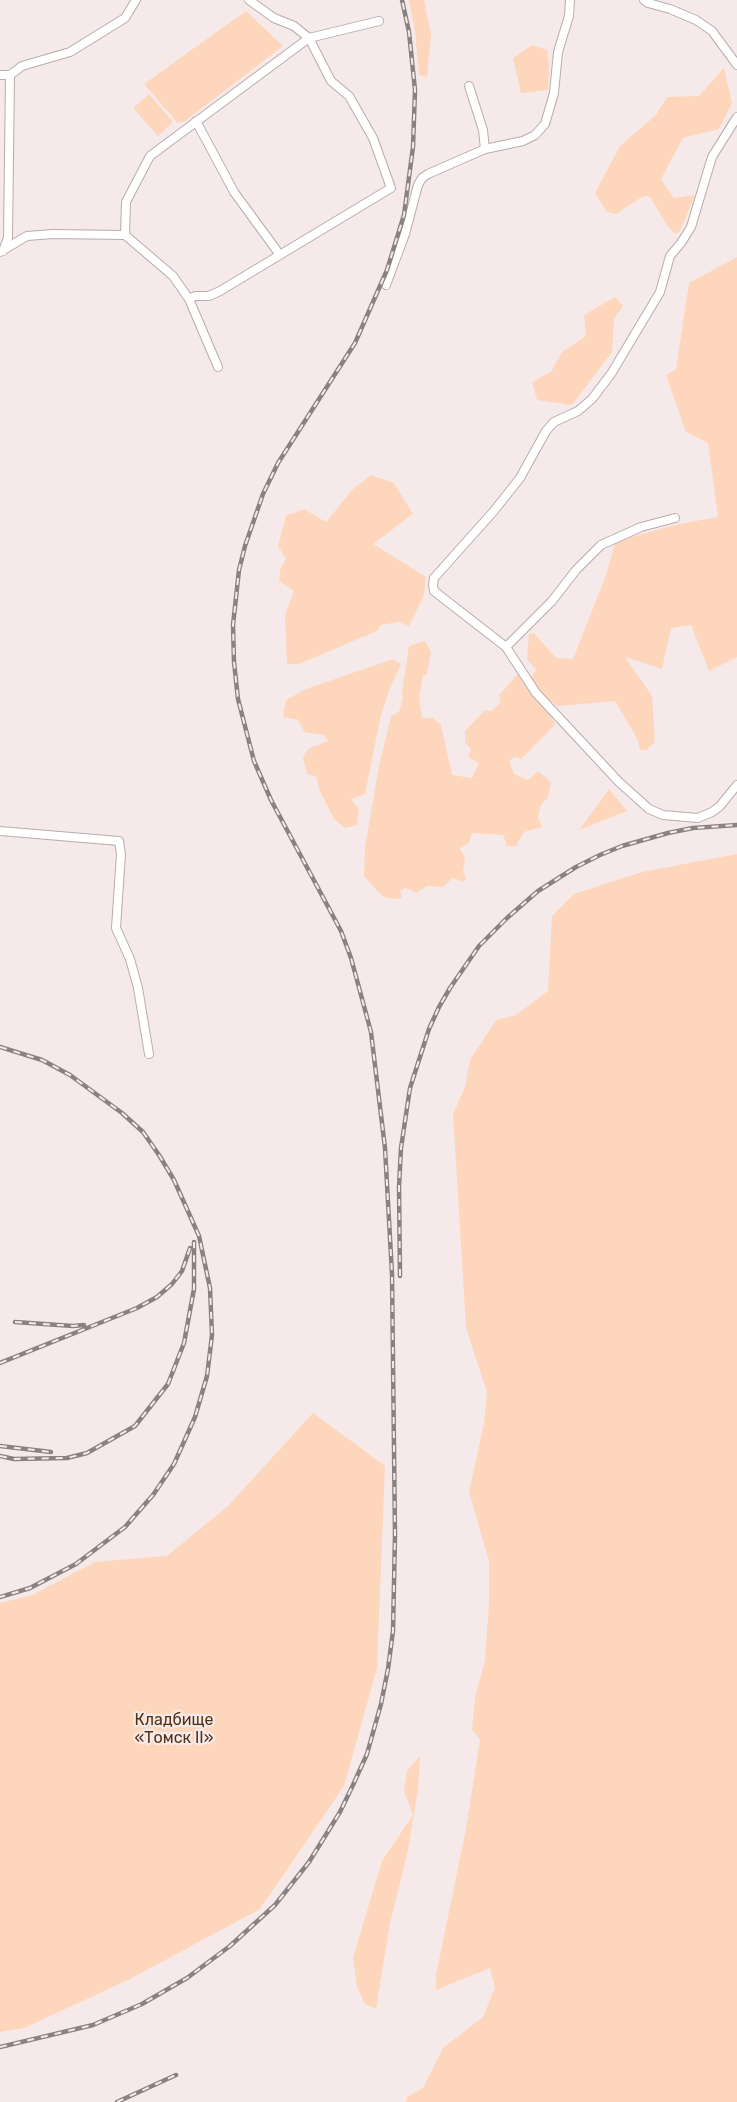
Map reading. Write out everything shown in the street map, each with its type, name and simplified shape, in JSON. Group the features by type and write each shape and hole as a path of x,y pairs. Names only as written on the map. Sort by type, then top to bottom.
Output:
{"street":[{"path":"0,75 10,75 22,66 70,52 124,18 136,0"},
{"path":"189,299 195,296 209,296 220,291 391,188 373,138 350,96 331,81 309,38 294,26 274,18 249,0"},
{"path":"386,285 422,178 485,149 523,141 535,135 545,124 554,93 558,52 569,16 570,0"},
{"path":"644,0 696,20 712,31 737,65"},
{"path":"125,235 126,202 150,156 309,38 379,21"},
{"path":"1,252 8,238 10,75"},
{"path":"469,86 483,130 485,149"},
{"path":"737,117 712,157 696,211 686,235 670,256 660,292 652,309 611,374 592,399 578,411 554,422 546,431 513,486 434,578 434,591 506,646 536,693 619,782 649,809 663,815 698,818 720,806 737,785"},
{"path":"196,121 234,192 280,255"},
{"path":"1,252 27,236 125,235 173,276 189,299 218,367"},
{"path":"506,646 552,601 576,570 602,545 641,527 675,518"},
{"path":"0,831 119,841 121,854 116,928 130,959 138,988 149,1054"}],"green space":[{"path":"409,0 424,0 431,35 427,77 419,75"},
{"path":"246,11 283,46 185,121 178,123 144,84"},
{"path":"532,45 547,50 548,90 521,93 513,58"},
{"path":"724,68 732,103 719,129 683,138 661,179 674,198 695,195 680,231 675,234 648,196 642,197 616,214 607,212 595,193 620,146 656,115 667,97 699,96"},
{"path":"149,94 173,122 158,136 133,108"},
{"path":"737,257 737,657 709,671 691,625 671,628 662,669 625,657 652,696 655,742 646,750 640,750 638,740 615,701 558,706 539,692 532,677 536,670 527,659 529,634 534,633 556,658 573,659 605,578 616,541 679,524 718,517 708,443 686,432 666,375 676,369 689,283"},
{"path":"615,297 623,306 614,319 612,352 572,405 537,400 532,382 551,372 562,352 586,336 584,315"},
{"path":"371,475 394,483 413,514 373,544 426,577 424,595 409,626 399,622 381,625 377,631 299,664 287,664 285,615 294,591 279,581 280,570 286,559 278,546 286,516 304,509 326,522 353,489"},
{"path":"425,641 431,652 427,674 423,675 419,697 422,718 433,718 441,725 452,775 472,778 479,763 468,757 471,749 465,742 465,731 485,710 492,711 501,702 499,695 518,674 556,724 521,759 514,757 509,761 514,774 528,780 538,771 551,782 548,797 541,805 538,817 542,827 524,832 516,846 507,846 503,835 472,833 469,843 460,848 465,858 463,872 466,878 464,882 452,878 443,887 427,886 416,893 405,888 400,891 402,897 397,899 383,897 364,876 365,847 379,766 391,716 399,712 403,698 409,646"},
{"path":"393,659 401,664 381,715 365,794 351,799 359,809 357,825 345,828 334,819 319,789 317,777 307,774 303,758 308,749 328,741 324,735 304,732 298,720 283,717 286,700 306,689"},
{"path":"609,789 627,811 579,830"},
{"path":"737,854 737,2102 406,2102 407,2097 423,2088 443,2048 483,2017 495,1988 490,1968 436,1990 436,1975 466,1829 480,1740 472,1729 475,1698 485,1660 489,1604 489,1561 469,1492 484,1423 487,1392 466,1328 453,1114 465,1087 470,1060 496,1020 516,1015 548,991 552,916 574,894 642,872"},
{"name":"Кладбище «Томск II»","path":"313,1413 385,1466 377,1668 344,1786 260,1909 130,1979 24,2028 0,2032 0,1603 32,1595 95,1562 167,1556 228,1506"},
{"path":"420,1756 418,1789 408,1850 389,1928 376,2009 365,2004 357,1987 353,1958 382,1861 413,1815 404,1791 407,1771"}],"railway":[{"path":"0,2047 93,2025 142,2004 187,1978 230,1946 275,1905 309,1862 340,1812 353,1785 367,1754 388,1669 393,1631 395,1535 392,1274 385,1148 371,1032 351,958 341,931 271,800 254,761 238,699 233,625 239,570 263,494 278,463 355,343 387,270 404,215 413,147 415,90 409,32 402,0"},
{"path":"400,1276 401,1148 410,1088 429,1029 439,1007 479,946 538,891 600,855 668,833 693,828 737,825"},
{"path":"0,1047 42,1060 70,1075 122,1113 143,1132 174,1180 199,1236 210,1288 212,1335 207,1376 195,1417 174,1464 153,1495 125,1527 76,1564 30,1588 0,1597"},
{"path":"0,1456 14,1459 67,1458 87,1453 135,1426 168,1384 184,1343 194,1289 194,1242"},
{"path":"0,1363 137,1308 157,1297 172,1284 182,1271 190,1248"},
{"path":"15,1322 84,1325"},
{"path":"0,1446 51,1452"},
{"path":"117,2102 176,2075"}]}
